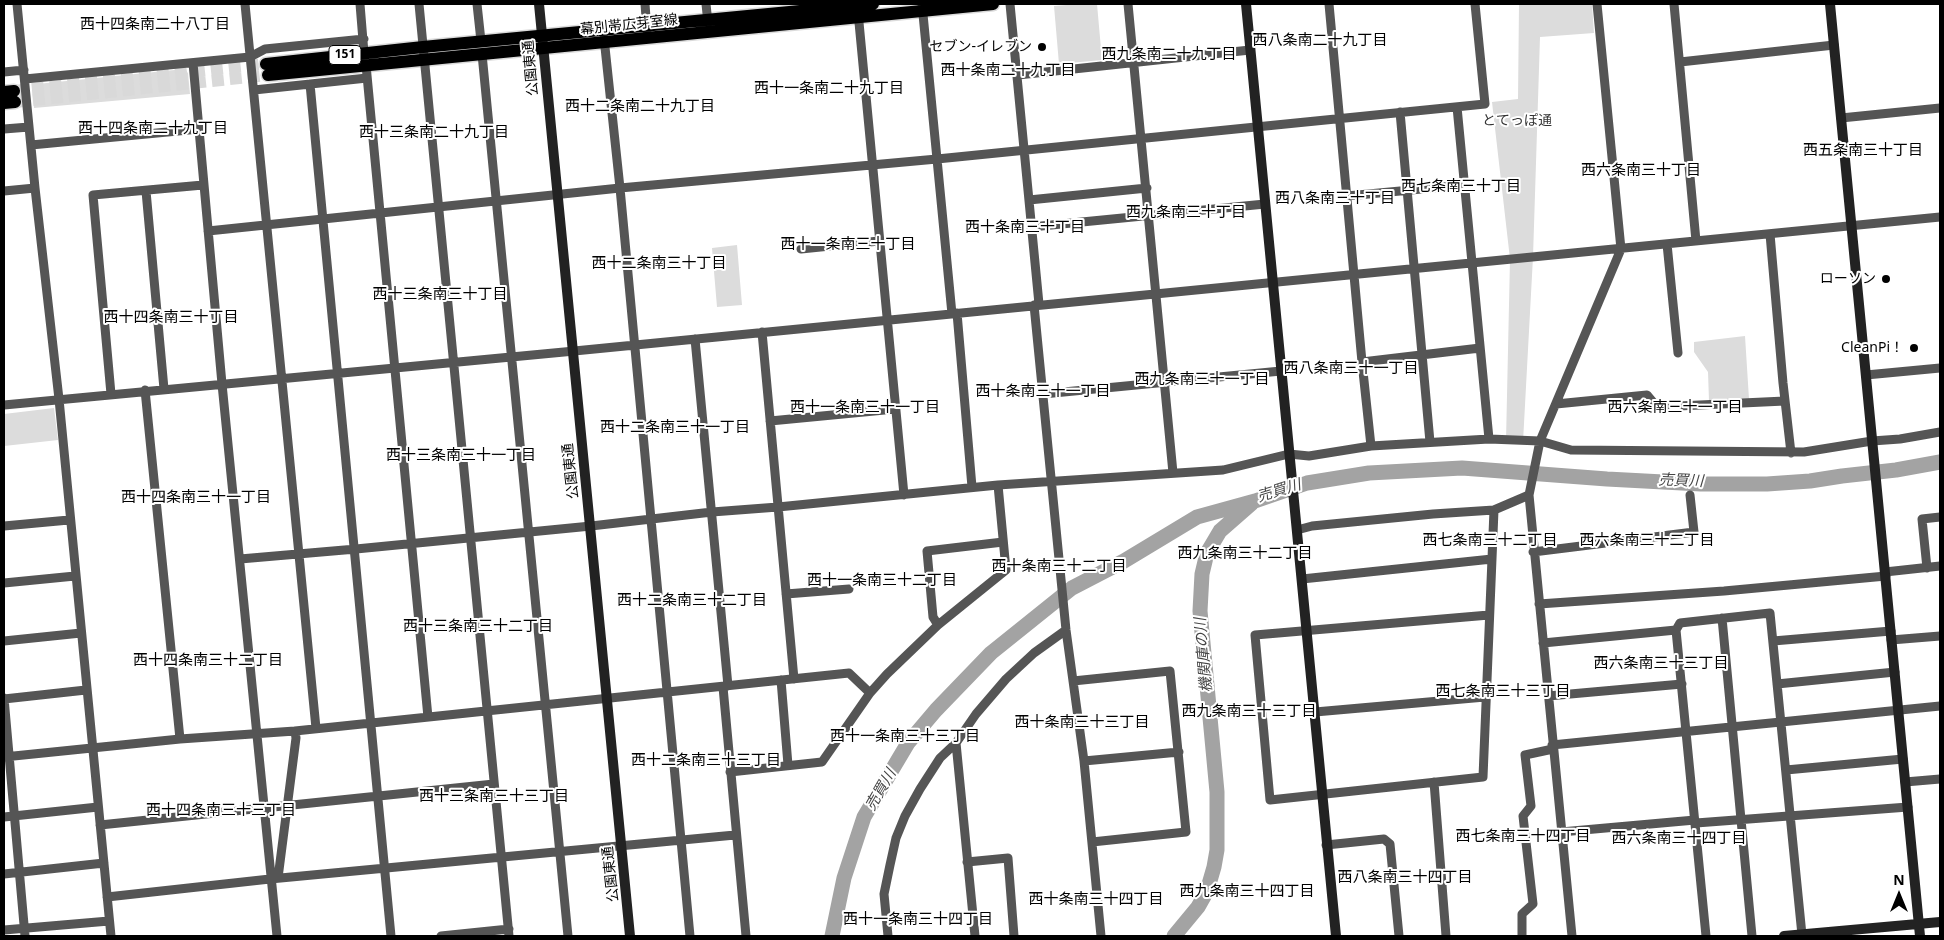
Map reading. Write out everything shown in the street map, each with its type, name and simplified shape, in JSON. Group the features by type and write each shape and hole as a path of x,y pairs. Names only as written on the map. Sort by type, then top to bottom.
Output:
{"main road":[{"name":"幕別帯広芽室線","path":"858,11 873,4"},
{"name":"幕別帯広芽室線","path":"708,26 774,9 858,11 993,4"},
{"name":"幕別帯広芽室線","path":"424,53 482,54 543,42 708,26 844,10"},
{"name":"幕別帯広芽室線","path":"267,69 424,53 481,41 543,42"}],"street":[{"path":"17,4 35,188 59,399 69,520 111,936"},
{"path":"245,4 297,554 316,728"},
{"path":"360,4 428,717"},
{"path":"419,4 509,933 441,936"},
{"path":"478,4 481,41"},
{"name":"公園東通","path":"539,4 630,936"},
{"path":"645,4 647,32"},
{"path":"706,4 708,26"},
{"path":"1010,4 1029,200 1051,481 1066,628 1084,760 1101,936"},
{"path":"1128,4 1173,473"},
{"path":"1246,4 1336,936"},
{"path":"1329,4 1371,446"},
{"path":"208,231 620,188 937,159 1485,104 1475,4"},
{"path":"1572,936 1542,643 1529,493 1539,445 1621,249 1597,4"},
{"path":"1674,4 1696,241"},
{"path":"1830,4 1920,936"},
{"path":"922,7 972,488"},
{"path":"858,11 904,495"},
{"path":"604,36 690,936"},
{"path":"4,72 24,74 193,63 250,57 265,49 364,39"},
{"path":"1680,62 1834,45"},
{"path":"1018,75 1250,50"},
{"path":"482,54 568,936"},
{"path":"193,63 263,808 274,878 276,936"},
{"path":"254,90 367,78"},
{"path":"310,84 392,936"},
{"path":"1457,107 1489,439"},
{"path":"1840,118 1940,108"},
{"path":"1400,112 1430,442"},
{"path":"4,129 29,126"},
{"path":"31,145 199,130"},
{"path":"111,394 94,195 203,185"},
{"path":"1347,196 1464,185"},
{"path":"4,191 35,188"},
{"path":"1029,200 1147,188"},
{"path":"146,191 164,389"},
{"path":"1031,227 1265,204"},
{"path":"4,405 1940,217"},
{"path":"1770,234 1791,453"},
{"path":"801,249 879,241"},
{"path":"1667,244 1678,354"},
{"path":"762,332 794,679"},
{"path":"695,339 712,512 726,686 730,772 746,936"},
{"path":"1362,362 1480,348"},
{"path":"1866,375 1940,368"},
{"path":"1043,394 1281,371"},
{"path":"145,390 180,739"},
{"path":"1556,404 1647,395 1657,407 1785,400"},
{"path":"770,422 896,409"},
{"path":"240,559 412,544 651,518 998,485 1223,470 1371,446 1489,439 1571,450 1791,453 1900,440 1940,432"},
{"path":"730,772 822,762 870,693 887,674 938,625 1006,570 998,485"},
{"path":"1297,530 1312,526 1494,510 1529,493"},
{"path":"1534,552 1694,532 1690,495"},
{"path":"1489,615 1255,635 1270,800 1483,777 1494,510"},
{"path":"1927,568 1922,518 1940,517"},
{"path":"4,526 69,520"},
{"path":"938,625 934,617 927,551 1003,542"},
{"path":"1302,579 1492,559"},
{"path":"1539,604 1724,591 1885,574 1940,566"},
{"path":"4,583 75,576"},
{"path":"786,594 849,589"},
{"path":"1706,936 1676,630 1680,623 1770,613 1791,816 1794,936 1940,922"},
{"path":"1722,618 1752,936"},
{"path":"888,936 884,894 896,838 905,816 920,789 940,758 956,742 976,714 1006,679 1034,653 1066,628"},
{"path":"1542,643 1676,630"},
{"path":"4,641 81,633"},
{"path":"1773,641 1891,635 1940,636"},
{"path":"1073,681 1170,671 1186,832 1092,842"},
{"path":"1777,684 1895,672"},
{"path":"7,757 180,739 295,731 849,673 870,693"},
{"path":"781,680 788,765"},
{"path":"1548,696 1682,684"},
{"path":"24,932 18,872 8,816 4,699 86,690"},
{"path":"1315,712 1485,697"},
{"path":"1522,936 1522,914 1532,904 1523,816 1531,806 1526,755 1553,747 1687,731 1940,706"},
{"path":"274,878 287,806 296,738 295,731"},
{"path":"956,742 975,936"},
{"path":"1084,760 1179,752"},
{"path":"1786,770 1903,759"},
{"path":"1905,782 1940,779"},
{"path":"1434,782 1446,936"},
{"path":"100,825 494,784"},
{"path":"8,816 98,807"},
{"path":"1561,832 1908,807"},
{"path":"107,897 274,878 736,835"},
{"path":"1326,845 1384,840 1390,844 1399,936"},
{"path":"967,862 1008,858 1014,936"},
{"path":"4,874 104,863"},
{"path":"4,930 24,932 110,921"}],"green space":[{"path":"1097,4 1102,60 1059,64 1054,6"},
{"name":"とてっぽ通","path":"1519,4 1592,4 1594,33 1540,37 1533,257 1523,442 1506,441 1510,259 1492,102 1518,99"},
{"path":"184,69 188,73 190,94 34,108 32,88 37,84"},
{"path":"737,245 742,305 717,307 712,248"},
{"path":"1745,336 1749,399 1709,401 1708,372 1694,352 1694,342"},
{"path":"54,408 58,440 4,446 4,414"}],"waterway":[{"name":"売買川","path":"832,936 844,878 864,817 908,743 936,710 991,653 1072,588 1124,561 1197,517 1255,501 1307,483 1369,473 1462,468 1701,484 1767,484 1810,481 1896,470 1940,462"},
{"name":"機関庫の川","path":"1174,936 1198,907 1207,891 1217,850 1217,792 1200,611 1202,574 1207,553 1220,531 1252,503"}],"tunnel":[{"path":"14,91 266,64"},
{"path":"15,102 268,75"}],"place":[{"name":"セブン-イレブン","path":"1042,47"},
{"name":"ローソン","path":"1886,279"},
{"name":"CleanPi！","path":"1914,348"}],"district":[{"name":"西十四条南二十八丁目","path":"155,25"},
{"name":"西八条南二十九丁目","path":"1320,41"},
{"name":"西九条南二十九丁目","path":"1169,55"},
{"name":"西十条南二十九丁目","path":"1008,71"},
{"name":"西十一条南二十九丁目","path":"829,89"},
{"name":"西十二条南二十九丁目","path":"640,107"},
{"name":"西十四条南二十九丁目","path":"153,129"},
{"name":"西十三条南二十九丁目","path":"434,133"},
{"name":"西五条南三十丁目","path":"1863,151"},
{"name":"西六条南三十丁目","path":"1641,171"},
{"name":"西七条南三十丁目","path":"1461,187"},
{"name":"西八条南三十丁目","path":"1335,199"},
{"name":"西九条南三十丁目","path":"1186,213"},
{"name":"西十条南三十丁目","path":"1025,228"},
{"name":"西十一条南三十丁目","path":"848,245"},
{"name":"西十二条南三十丁目","path":"659,264"},
{"name":"西十三条南三十丁目","path":"440,295"},
{"name":"西十四条南三十丁目","path":"171,318"},
{"name":"西八条南三十一丁目","path":"1351,369"},
{"name":"西九条南三十一丁目","path":"1202,380"},
{"name":"西十条南三十一丁目","path":"1043,392"},
{"name":"西十一条南三十一丁目","path":"865,408"},
{"name":"西六条南三十一丁目","path":"1675,408"},
{"name":"西十二条南三十一丁目","path":"675,428"},
{"name":"西十三条南三十一丁目","path":"461,456"},
{"name":"西十四条南三十一丁目","path":"196,498"},
{"name":"西七条南三十二丁目","path":"1490,541"},
{"name":"西六条南三十二丁目","path":"1647,541"},
{"name":"西九条南三十二丁目","path":"1245,554"},
{"name":"西十条南三十二丁目","path":"1059,567"},
{"name":"西十一条南三十二丁目","path":"882,581"},
{"name":"西十二条南三十二丁目","path":"692,601"},
{"name":"西十三条南三十二丁目","path":"478,627"},
{"name":"西十四条南三十二丁目","path":"208,661"},
{"name":"西六条南三十三丁目","path":"1661,664"},
{"name":"西七条南三十三丁目","path":"1503,692"},
{"name":"西九条南三十三丁目","path":"1249,712"},
{"name":"西十条南三十三丁目","path":"1082,723"},
{"name":"西十一条南三十三丁目","path":"905,737"},
{"name":"西十二条南三十三丁目","path":"706,761"},
{"name":"西十三条南三十三丁目","path":"494,797"},
{"name":"西十四条南三十三丁目","path":"221,811"},
{"name":"西七条南三十四丁目","path":"1523,837"},
{"name":"西六条南三十四丁目","path":"1679,839"},
{"name":"西八条南三十四丁目","path":"1405,878"},
{"name":"西九条南三十四丁目","path":"1247,892"},
{"name":"西十条南三十四丁目","path":"1096,900"},
{"name":"西十一条南三十四丁目","path":"918,920"}]}
